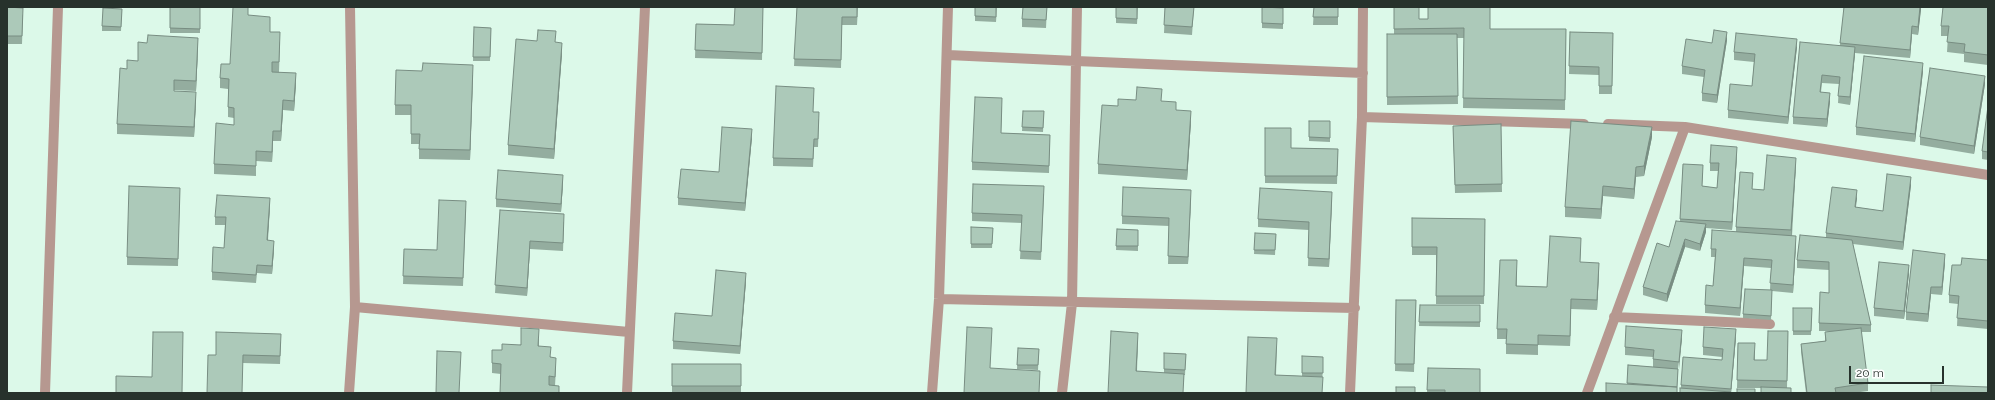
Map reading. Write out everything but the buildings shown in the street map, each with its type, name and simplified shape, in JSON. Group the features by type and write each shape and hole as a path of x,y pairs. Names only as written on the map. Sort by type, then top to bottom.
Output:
{"street":[{"path":"45,393 58,7"},
{"path":"349,393 355,307 350,7"},
{"path":"627,393 645,7"},
{"path":"932,393 939,299 948,54 948,7"},
{"path":"1062,393 1072,303 1077,7"},
{"path":"1350,393 1355,308 1362,117 1363,7"},
{"path":"948,54 1363,73"},
{"path":"1362,117 1685,127 1988,175"},
{"path":"1587,393 1685,127"},
{"path":"939,299 1355,308"},
{"path":"355,307 629,332"},
{"path":"1614,317 1770,324"}]}
